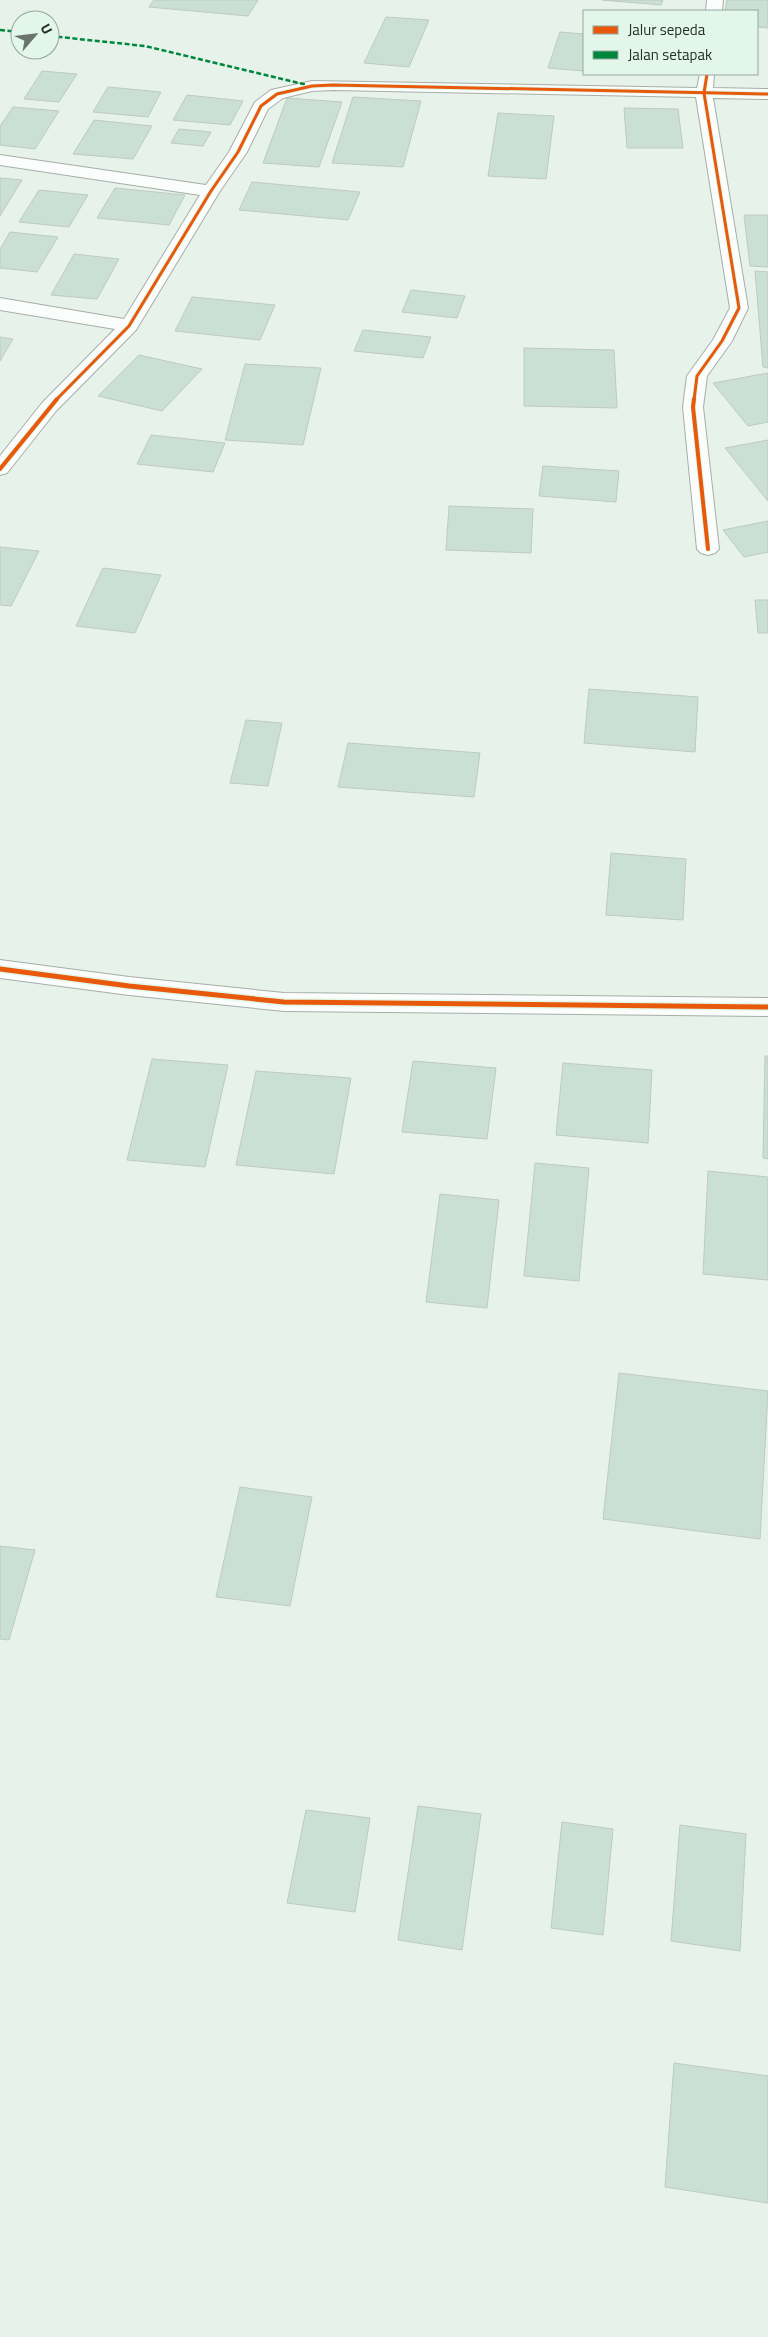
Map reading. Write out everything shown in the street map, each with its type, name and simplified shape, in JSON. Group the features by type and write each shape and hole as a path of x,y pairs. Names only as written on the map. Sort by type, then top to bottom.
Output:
{"street":[{"path":"707,75 704,93 738,308 726,335 698,376 693,407 708,549"},
{"path":"0,468 49,408 129,326 211,191 238,152 261,106 269,98 292,90 333,85 768,94"},
{"path":"0,160 211,191"},
{"path":"0,304 129,326"},
{"path":"0,969 129,986 284,1002 768,1007"}],"building":[{"path":"154,0 258,0 248,16 149,7"},
{"path":"602,0 663,0 661,5"},
{"path":"727,0 768,0 768,28 758,27 758,10 725,10"},
{"path":"386,17 429,20 409,67 364,63"},
{"path":"560,32 583,34 583,71 548,68"},
{"path":"42,71 77,74 59,102 24,99"},
{"path":"108,87 161,92 148,117 93,112"},
{"path":"187,95 243,101 230,125 173,120"},
{"path":"353,97 421,101 403,167 332,163"},
{"path":"287,98 342,102 319,167 263,163"},
{"path":"13,107 59,111 35,149 0,145 0,126"},
{"path":"624,108 678,109 683,148 627,148"},
{"path":"498,113 554,116 546,179 488,176"},
{"path":"94,120 152,126 133,159 73,154"},
{"path":"179,129 211,132 203,146 171,143"},
{"path":"0,178 22,180 0,216"},
{"path":"252,182 360,192 348,220 239,210"},
{"path":"115,188 185,195 169,225 97,218"},
{"path":"39,190 88,195 69,227 19,222"},
{"path":"744,215 768,215 768,267 750,266"},
{"path":"10,232 58,237 37,272 0,268 0,249"},
{"path":"74,254 119,259 97,299 51,295"},
{"path":"755,271 768,272 768,368 763,367"},
{"path":"411,290 465,296 457,318 402,312"},
{"path":"192,297 275,305 260,340 175,331"},
{"path":"363,330 431,337 423,358 354,351"},
{"path":"0,337 13,339 0,361"},
{"path":"524,348 614,350 617,408 524,406"},
{"path":"139,355 202,369 162,411 98,396"},
{"path":"245,364 321,368 303,445 225,440"},
{"path":"768,373 768,422 748,426 713,383"},
{"path":"151,435 225,443 213,472 137,464"},
{"path":"768,440 768,501 725,448"},
{"path":"543,466 619,471 616,502 539,496"},
{"path":"449,506 533,509 531,553 446,550"},
{"path":"768,521 768,552 744,557 723,530"},
{"path":"0,547 39,551 11,606 0,605"},
{"path":"103,568 161,575 135,633 76,626"},
{"path":"755,600 768,600 768,633 758,633"},
{"path":"589,689 698,697 695,752 584,743"},
{"path":"246,720 282,723 268,786 230,783"},
{"path":"348,743 480,753 474,797 338,787"},
{"path":"611,853 686,859 683,920 606,915"},
{"path":"765,1056 768,1056 768,1159 763,1158"},
{"path":"152,1059 228,1065 205,1167 127,1160"},
{"path":"413,1061 496,1068 487,1139 402,1132"},
{"path":"563,1063 652,1070 648,1143 556,1135"},
{"path":"256,1071 351,1078 334,1174 236,1165"},
{"path":"535,1163 589,1168 579,1281 524,1276"},
{"path":"708,1171 768,1177 768,1280 703,1274"},
{"path":"440,1194 499,1200 487,1308 426,1302"},
{"path":"619,1373 768,1391 760,1539 603,1519"},
{"path":"240,1487 312,1497 290,1606 216,1597"},
{"path":"0,1546 35,1550 9,1640 0,1639"},
{"path":"418,1806 481,1814 462,1950 398,1940"},
{"path":"306,1810 370,1818 355,1912 287,1903"},
{"path":"562,1822 613,1829 603,1935 551,1928"},
{"path":"680,1825 746,1834 740,1951 671,1941"},
{"path":"674,2063 768,2076 768,2203 665,2187"}],"marked path":[{"path":"0,30 10,31"},
{"path":"60,37 145,46 307,85"}],"cycle path":[{"path":"707,75 704,93 739,308 722,341 697,376 693,407 708,549"},
{"path":"0,469 49,407 129,326 211,191 238,152 261,106 277,94 312,86 333,85 768,94"},
{"path":"0,969 129,986 284,1002 768,1007"}]}
